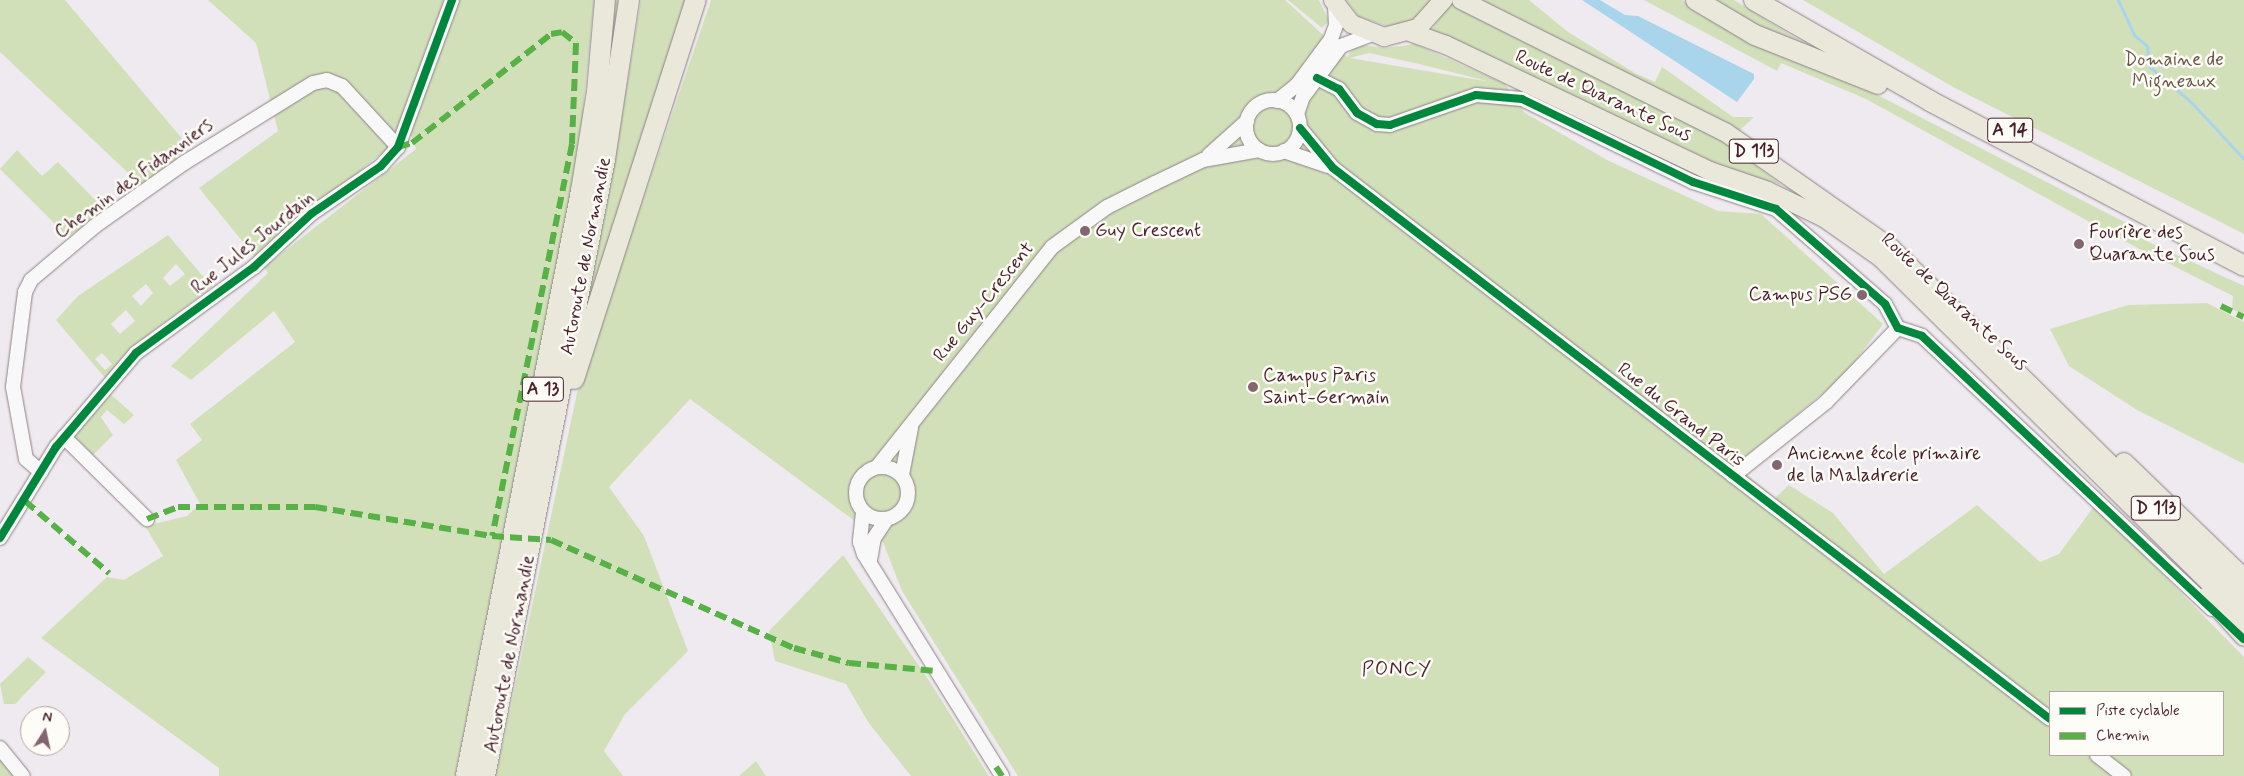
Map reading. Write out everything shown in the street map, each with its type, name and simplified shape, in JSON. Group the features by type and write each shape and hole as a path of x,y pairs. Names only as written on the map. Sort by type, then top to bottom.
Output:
{"highway":[{"name":"Autoroute de Normandie","path":"466,776 581,191 597,91 605,0"},
{"name":"Autoroute de Normandie","path":"485,776 548,464 612,118 629,0"},
{"path":"548,464 696,0"},
{"path":"1696,0 1755,35 2009,144"},
{"name":"A 14","path":"1754,0 2009,144 2244,266"},
{"name":"A 14","path":"1780,0 2018,134 2244,251"}],"main road":[{"name":"Route de Quarante Sous","path":"1410,32 1432,18 1443,0"},
{"name":"Route de Quarante Sous","path":"1461,0 1725,132 1829,202 1891,248 2069,419 2244,596"},
{"path":"1334,2 1352,24 1372,34"},
{"name":"Route de Quarante Sous","path":"1372,34 1410,32 1439,41 1710,171 1824,218 1881,258 1932,304 2244,617"},
{"path":"2069,419 2162,495 2244,578"},
{"path":"2078,450 2102,488 2244,638"}],"street":[{"name":"Rue Jules Jourdain","path":"0,538 64,438 136,353 254,267 311,214 381,166 398,147 452,0"},
{"path":"1277,101 1296,114 1300,128 1294,144 1284,151 1260,150 1248,135 1247,121 1257,106 1277,101 1296,85 1330,39 1336,25 1334,2"},
{"path":"1296,114 1317,78 1347,41 1372,34"},
{"path":"1317,78 1338,89 1358,113 1377,124 1390,125 1476,95 1522,99 1693,182 1776,209 1885,304 1898,328 1922,336 2244,638"},
{"name":"Chemin des Fidanniers","path":"41,472 26,459 14,387 25,292 31,280 95,226 184,162 313,83 327,80 342,86 398,147"},
{"name":"Rue Guy-Crescent","path":"1002,776 860,542 863,512 856,488 865,473 877,467 913,423 1046,253 1107,207 1203,160 1247,121"},
{"name":"Rue du Grand Paris","path":"1300,128 1333,168 2049,718"},
{"name":"Rue Guy-Crescent","path":"1203,160 1260,150"},
{"name":"Rue du Grand Paris","path":"1284,151 1333,168"},
{"path":"1733,476 1843,387 1898,328"},
{"name":"Rue Guy-Crescent","path":"870,560 874,538 887,519 907,503 908,488 902,475 913,423"},
{"path":"64,438 147,520"},
{"path":"877,467 890,468 902,475"},
{"path":"863,512 887,519"},
{"path":"0,748 23,776"},
{"path":"2097,756 2124,776"}],"green space":[{"path":"0,0 65,0 185,142 174,164 142,186 0,52"},
{"path":"208,0 594,0 579,150 455,776 219,776 219,768 41,638 107,577 124,580 163,556 145,526 187,516 200,504 176,460 202,440 190,424 295,342 274,311 191,380 171,366 268,273 264,267 416,149 411,135 394,143 255,257 199,188 278,131 256,43"},
{"path":"614,0 623,0 609,96"},
{"path":"641,0 687,0 583,325 611,183"},
{"name":"Campus Paris Saint-Germain","path":"711,0 1285,0 1347,57 1354,47 1364,45 1385,48 1415,44 1505,84 1525,113 1609,161 1718,211 1761,214 1883,324 1844,376 1735,465 1775,498 1789,485 1833,513 1884,574 1977,505 2040,562 2059,554 2095,505 2244,657 2244,776 1018,776 902,591 883,542 690,399 609,487 644,536 688,651 625,714 604,751 623,776 496,776 577,393","holes":["1369,53 1491,82 1350,58"]},
{"path":"1288,0 1319,0 1329,21 1322,28"},
{"path":"1346,0 1432,0 1417,18 1390,27 1359,17"},
{"path":"1451,0 1469,14 1714,135 1782,185 1717,167 1431,31"},
{"path":"1469,0 1529,0 1568,32 1635,73 1655,82 1662,67 1733,117 1754,117 1735,135"},
{"path":"1644,0 1682,0 1752,43 1860,86 2138,229 2134,235 2244,286 2244,315 2232,309 2233,296 2130,244 1866,99 1781,63 1777,71"},
{"path":"1706,0 1734,0 1831,60 1777,39"},
{"name":"Domaine de Migneaux","path":"1803,0 2244,0 2244,234 1953,87"},
{"path":"17,150 42,176 58,162 106,211 68,237 0,169"},
{"path":"168,235 212,287 151,332 106,379 56,320 78,296","holes":["176,264 185,274 170,286 163,278","146,284 153,293 141,306 132,296","126,310 135,321 120,334 111,324","102,353 112,364 105,370 95,359"]},
{"path":"2207,303 2244,322 2244,464 2137,410 2069,366 2050,329 2128,305"},
{"path":"108,392 134,415 124,424 107,410 101,417 113,435 93,455 75,437 76,430"},
{"path":"843,555 930,682 989,776 911,776 868,722 846,684 775,661 769,631"},
{"path":"28,657 46,672 15,704 4,704 0,684"},
{"path":"0,757 15,776 0,776"},
{"path":"756,761 766,776 739,776"}],"water":[{"path":"1582,0 1600,0 1625,15 1638,16 1754,74 1754,79 1737,102"}],"waterway":[{"path":"2118,0 2134,35 2147,46 2149,66 2192,103 2244,159"}],"marked path":[{"path":"398,147 412,143 551,34 562,32 576,43 572,144 492,536"},
{"path":"2221,306 2244,317"},
{"path":"25,501 109,573"},
{"path":"147,519 178,507 315,507 492,536 551,540 794,648 849,663 936,671"},
{"path":"996,767 1002,776"}],"cycle path":[{"path":"0,538 56,447 136,353 254,267 311,214 381,166 398,147 452,0"},
{"path":"1317,78 1339,89 1357,113 1377,124 1390,125 1476,95 1522,99 1693,182 1776,209 1885,304 1898,328 1922,336 2244,639"},
{"path":"1300,128 1333,168 2049,718"}],"place":[{"name":"Guy Crescent","path":"1085,231"},
{"name":"Fourière des Quarante Sous","path":"2079,244"},
{"name":"Campus PSG","path":"1862,295"},
{"name":"Campus Paris Saint-Germain","path":"1253,387"},
{"name":"Ancienne école primaire de la Maladrerie","path":"1777,465"}],"district":[{"name":"PONCY","path":"1397,669"}]}
